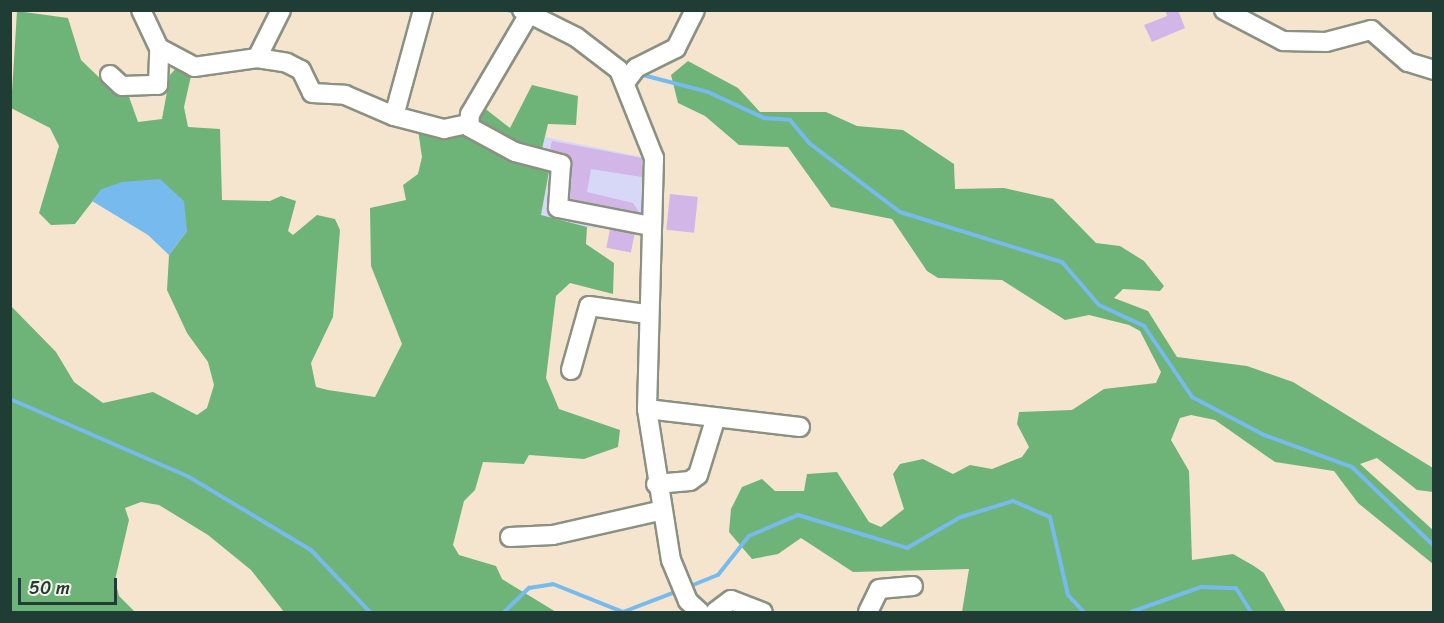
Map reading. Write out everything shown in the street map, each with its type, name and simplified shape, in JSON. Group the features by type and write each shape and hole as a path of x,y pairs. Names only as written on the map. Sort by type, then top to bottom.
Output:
{"street":[{"path":"110,75 122,86 158,85 159,48 141,10"},
{"path":"259,53 281,10"},
{"path":"394,117 423,10"},
{"path":"629,76 676,48 695,10"},
{"path":"1224,10 1283,41 1326,42 1371,30 1408,62 1434,69"},
{"path":"468,124 526,12 595,50 629,76 654,158 647,314 647,410 659,511 678,580 694,607"},
{"path":"159,48 197,68 259,53 296,66 317,96 345,95 394,117 444,129 468,124 515,152 561,164 558,208 651,226"},
{"path":"571,370 589,306 647,314"},
{"path":"647,410 701,413 715,420 800,427"},
{"path":"656,484 698,475 715,420"},
{"path":"510,537 553,535 659,511"},
{"path":"868,612 879,589 913,586"},
{"path":"715,612 731,600 764,612"}],"shaded area":[{"path":"545,137 651,159 644,232 587,227 541,216 550,166 540,158"}],"green space":[{"path":"17,11 68,18 81,60 110,88 128,94 138,122 162,119 170,75 177,67 191,76 184,107 188,127 220,129 222,200 270,201 281,196 296,201 288,231 293,235 317,215 335,219 340,230 333,317 311,363 316,387 328,390 375,397 402,344 371,266 370,208 406,200 403,185 418,174 422,157 418,130 471,136 483,107 510,128 532,85 578,96 576,125 548,124 540,157 550,166 541,215 587,227 586,244 614,263 613,294 570,283 556,296 546,378 559,409 620,430 618,447 584,459 529,455 524,464 483,462 475,490 464,501 453,545 459,555 496,566 502,579 556,612 284,612 251,570 208,535 159,505 141,502 125,508 129,520 115,580 119,596 135,612 11,612 10,305 56,352 74,382 103,403 153,392 197,415 207,408 214,385 208,362 187,333 167,290 169,255 187,231 102,189 75,224 51,225 39,213 59,146 50,128 11,108"},
{"path":"688,61 738,88 760,112 826,112 857,126 903,130 954,164 955,189 1004,188 1053,199 1096,243 1120,246 1144,261 1164,286 1160,291 1123,289 1114,298 1148,311 1177,357 1247,366 1293,382 1433,468 1433,492 1417,490 1377,458 1360,464 1433,530 1433,564 1358,503 1334,471 1275,462 1215,420 1191,415 1180,418 1171,440 1189,471 1192,560 1233,554 1264,573 1286,612 962,612 969,569 853,572 801,538 778,554 752,559 729,532 731,509 742,487 762,479 775,491 804,491 807,474 837,472 869,522 881,527 904,509 893,474 900,464 923,459 953,474 970,465 992,469 1022,457 1029,447 1017,424 1019,412 1072,410 1104,389 1156,383 1161,372 1140,331 1129,325 1089,315 1065,320 1002,280 938,278 927,271 892,219 831,207 788,147 739,145 705,116 678,103 671,75"}],"water":[{"path":"160,179 184,201 187,231 169,255 148,235 92,201 102,189 122,182"}],"building":[{"path":"1165,10 1178,10 1185,28 1152,42 1144,25 1167,16"},
{"path":"552,141 642,158 642,177 591,169 587,192 633,203 639,212 570,199 572,160 550,150"},
{"path":"670,194 698,197 694,233 666,230"},
{"path":"610,229 635,234 631,252 606,248"}],"waterway":[{"path":"508,10 519,14"},
{"path":"639,74 708,92 764,118 790,120 809,143 900,212 1062,262 1099,305 1144,326 1192,397 1264,435 1352,467 1434,546"},
{"path":"10,399 189,477 311,550 370,612"},
{"path":"688,587 718,575 749,536 798,515 907,548 961,517 1013,501 1050,517 1068,595 1084,612"},
{"path":"504,612 529,588 553,584 623,612 678,591"},
{"path":"1131,612 1201,587 1236,588 1251,612"}]}
